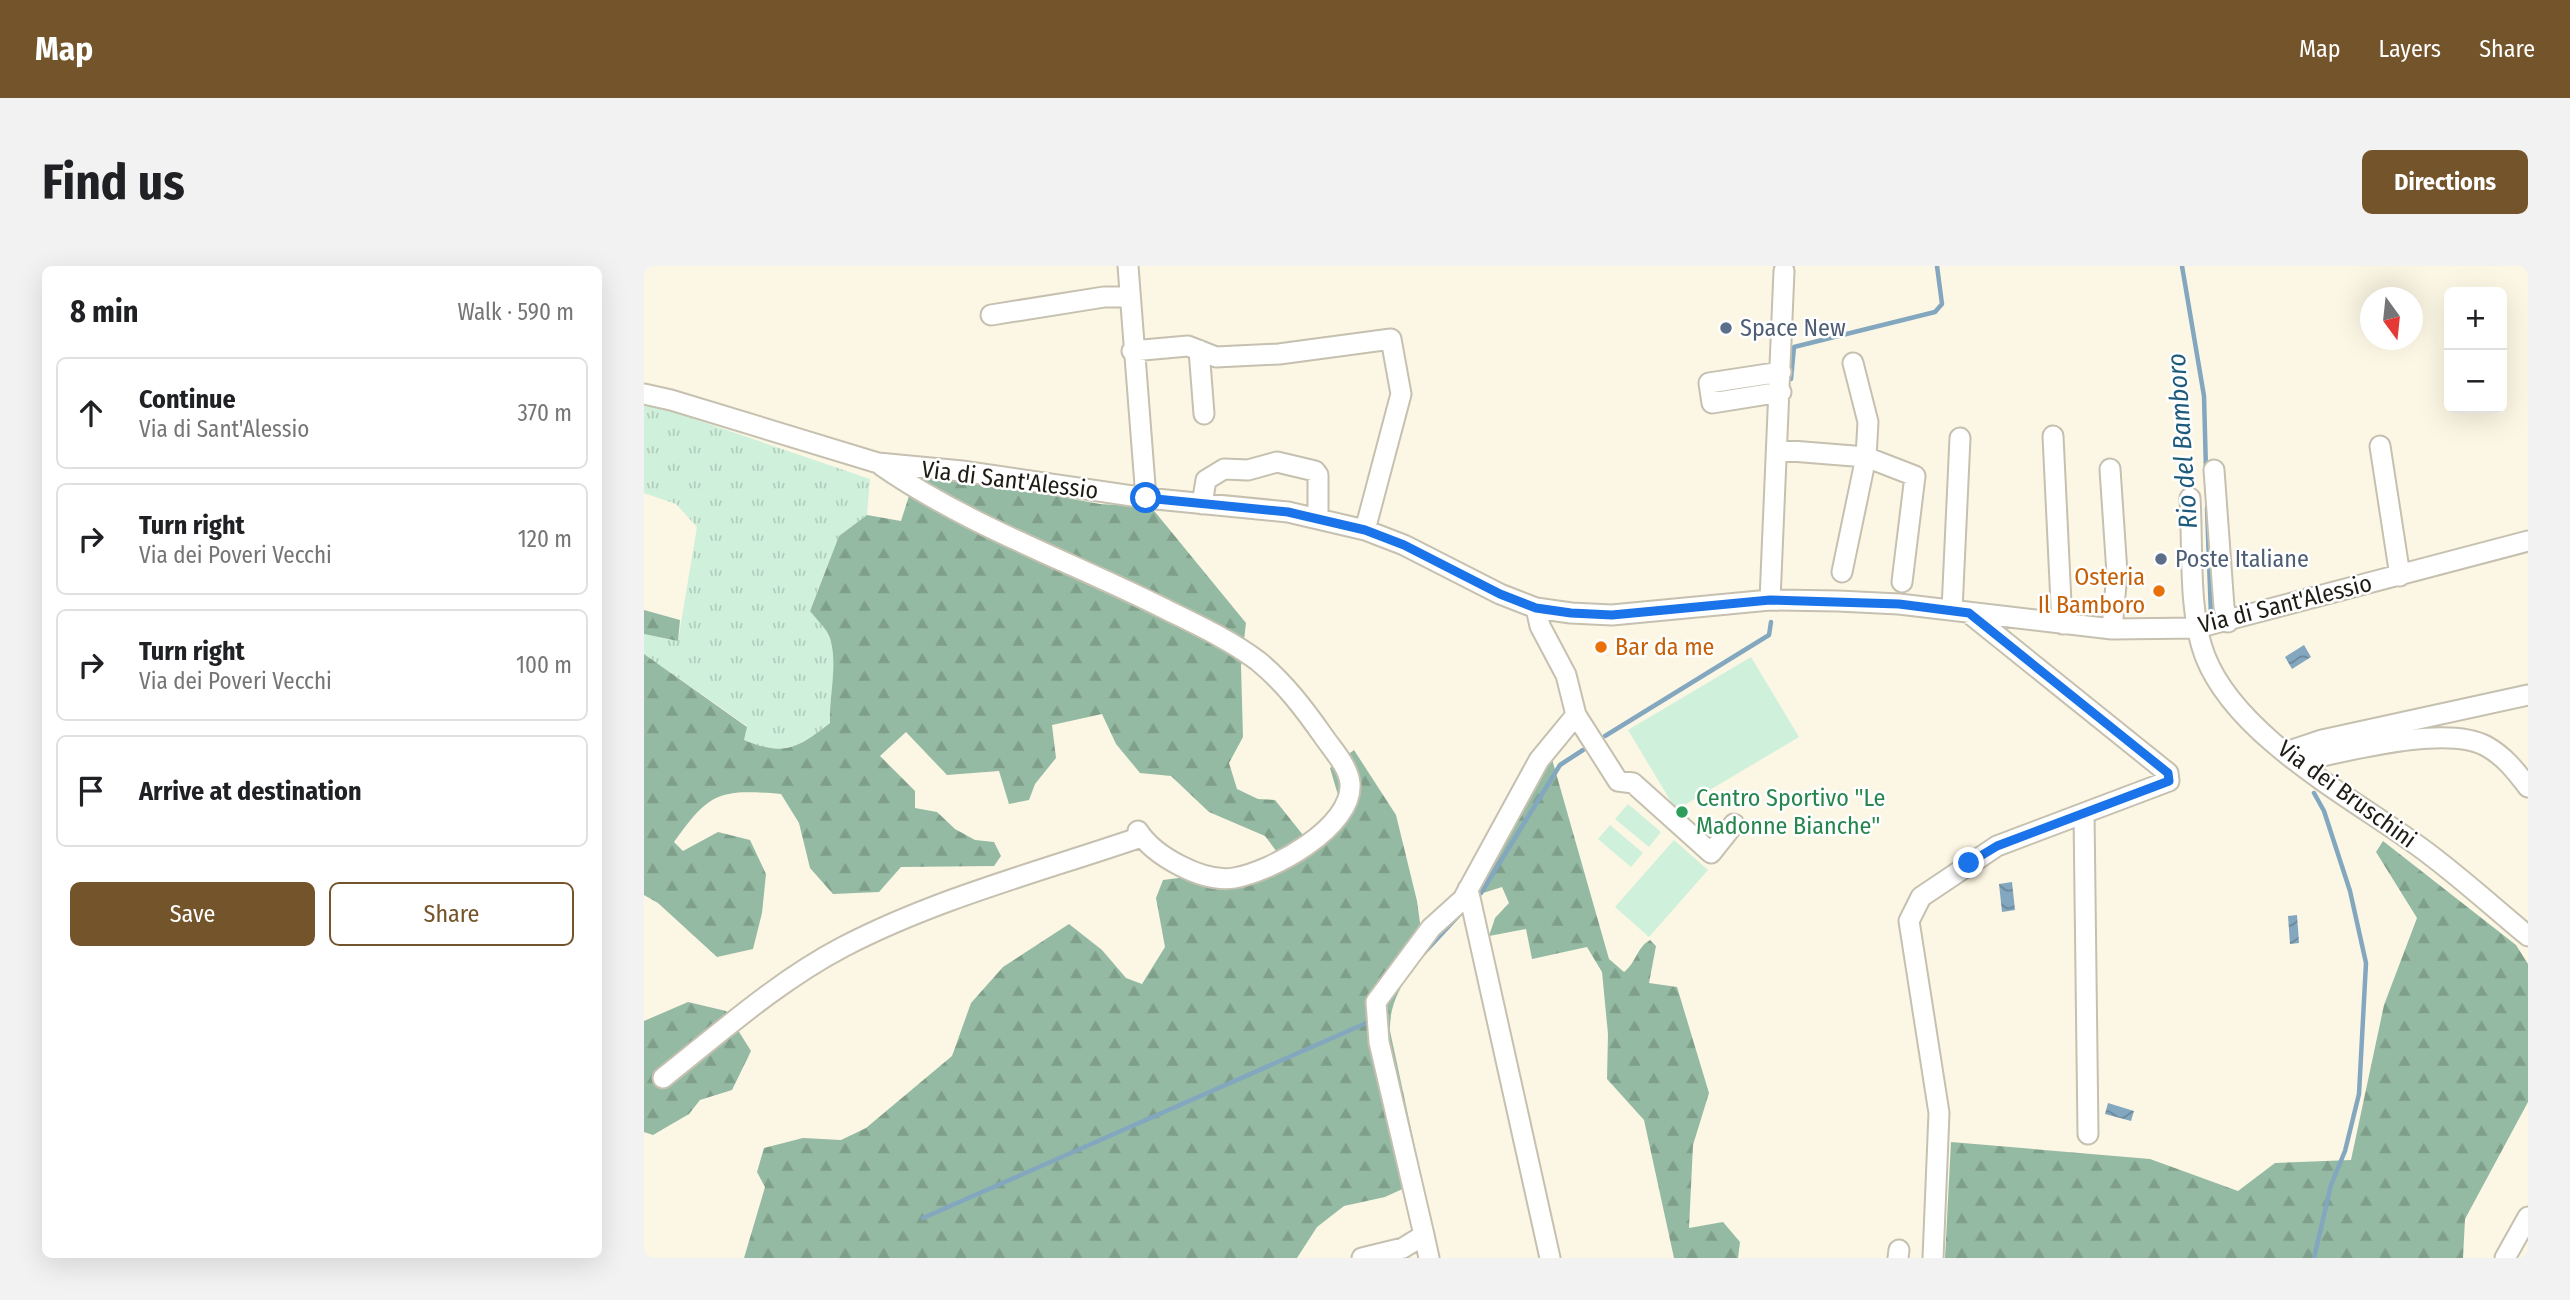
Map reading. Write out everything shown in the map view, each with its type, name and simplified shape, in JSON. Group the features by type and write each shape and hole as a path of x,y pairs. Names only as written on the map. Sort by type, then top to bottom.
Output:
{"street":[{"path":"1128,266 1132,351 1146,498"},
{"path":"1770,600 1779,450 1784,271"},
{"path":"991,315 1104,297 1130,297"},
{"path":"1132,351 1188,346 1216,357 1279,354 1391,339 1402,394 1365,530"},
{"path":"1199,351 1204,414"},
{"path":"1842,572 1866,457 1868,422 1853,363"},
{"name":"Via di Sant'Alessio","path":"644,394 878,463 962,471 1146,498 1288,512 1365,530 1536,608 1612,615 1770,600 1838,601 1961,611 2112,629 2197,628 2528,541"},
{"path":"2053,436 2062,624"},
{"path":"1933,1258 1939,1113 1909,921 1922,897 1963,866 1997,846 2169,781 2168,773 1961,611 1960,438"},
{"path":"2380,446 2400,576"},
{"path":"1779,450 1866,457 1915,476 1902,582"},
{"path":"1202,504 1206,480 1212,474 1224,469 1259,468 1277,462 1318,475 1318,519"},
{"path":"663,1078 772,992 840,948 903,918 1140,834 1164,858 1199,873 1233,878 1301,848 1332,826 1346,803 1350,783 1342,762 1315,724 1257,661 1198,625 954,509 878,463"},
{"path":"2110,469 2117,573 2112,629"},
{"path":"2214,470 2224,607 2228,622"},
{"name":"Via dei Bruschini","path":"2190,498 2197,628 2206,658 2216,678 2247,718 2292,757 2423,849 2528,936"},
{"path":"1536,608 1540,626 1566,675 1576,715 1618,781 1633,783 1711,853 1734,824"},
{"path":"2292,757 2322,740 2528,695"},
{"path":"1429,1258 1379,1042 1376,1002 1431,928 1462,899 1539,760 1576,715"},
{"path":"2292,757 2433,737 2462,738 2484,744 2507,760 2528,787"},
{"path":"2084,814 2088,1134"},
{"path":"1468,889 1550,1258"},
{"path":"2505,1258 2528,1217"},
{"path":"1362,1258 1403,1248 1424,1235"}],"green space":[{"path":"644,406 659,407 870,479 867,515 839,536 810,610 829,635 832,649 830,723 799,744 780,749 743,740 747,726 644,654 644,634 678,641 697,527 676,504 644,493"},
{"path":"917,471 1100,504 1151,507 1246,623 1241,666 1243,737 1229,763 1237,789 1258,799 1275,800 1303,835 1328,814 1338,795 1330,768 1354,750 1396,815 1417,901 1424,952 1396,999 1390,1019 1390,1031 1422,1180 1385,1197 1344,1206 1317,1227 1297,1258 744,1258 765,1187 757,1172 764,1148 803,1138 841,1140 866,1128 952,1056 971,1003 1003,967 1069,924 1102,950 1126,978 1142,984 1165,947 1156,898 1163,880 1286,864 1265,836 1209,812 1171,776 1140,773 1116,744 1102,714 1052,725 1056,758 1035,784 1029,800 1009,804 999,771 947,775 906,732 880,756 915,791 915,808 937,812 955,829 975,840 994,842 1001,856 994,866 901,867 879,892 833,894 810,868 799,823 781,794 744,792 718,797 708,803 697,812 674,842 683,851 718,832 750,840 766,874 762,913 753,949 717,957 658,903 644,895 644,654 747,727 744,740 780,749 809,739 830,723 832,648 826,631 810,611 839,536 867,515 901,521"},
{"path":"644,610 680,620 678,641 644,634"},
{"path":"1751,657 1799,737 1676,810 1628,730"},
{"path":"1552,759 1609,959 1624,972 1650,940 1656,946 1649,983 1677,987 1709,1093 1693,1145 1689,1228 1723,1222 1740,1242 1738,1258 1674,1258 1644,1120 1607,1079 1608,1034 1602,972 1587,947 1532,959 1526,929 1489,936 1495,918 1509,903 1502,887 1483,893 1488,875"},
{"path":"1628,804 1661,832 1649,847 1615,819"},
{"path":"1610,825 1643,853 1631,867 1598,839"},
{"path":"1674,840 1708,870 1649,937 1615,907"},
{"path":"2383,841 2516,945 2528,964 2528,1102 2465,1219 2463,1258 1945,1258 1951,1142 2150,1159 2238,1191 2275,1163 2351,1160 2384,1005 2417,918 2376,852"},
{"path":"688,1002 726,1011 751,1051 732,1090 700,1100 689,1114 653,1135 644,1132 644,1021"}],"water":[{"path":"2304,645 2311,657 2292,669 2285,657"},
{"path":"2012,882 2015,910 2002,912 1999,884"},
{"path":"2297,915 2299,943 2290,944 2288,916"},
{"path":"2108,1103 2134,1111 2131,1121 2105,1114"}],"waterway":[{"path":"1791,379 1794,347 1935,312 1942,304 1937,266"},
{"name":"Rio del Bamboro","path":"2182,266 2204,396 2206,471"},
{"name":"Rio del Bamboro","path":"2207,508 2211,615"},
{"path":"1605,736 1769,635 1771,622"},
{"path":"1481,893 1560,765 1583,750"},
{"name":"Rio del Bamboro","path":"2314,793 2324,811 2350,891 2366,963 2359,1094 2345,1151 2331,1185 2314,1258"},
{"path":"1423,954 1460,914"},
{"path":"923,1218 1371,1021"}],"place":[{"name":"Space New","path":"1726,328"},
{"name":"Poste Italiane","path":"2161,559"},
{"name":"Osteria Il Bamboro","path":"2159,591"},
{"name":"Bar da me","path":"1601,647"},
{"name":"Centro Sportivo \"Le Madonne Bianche\"","path":"1682,812"}],"route":[{"path":"1146,498 1288,512 1365,530 1404,545 1500,594 1536,608 1571,613 1612,615 1770,600 1899,604 1969,613 2168,773 2169,781 1997,846 1969,863"}]}
